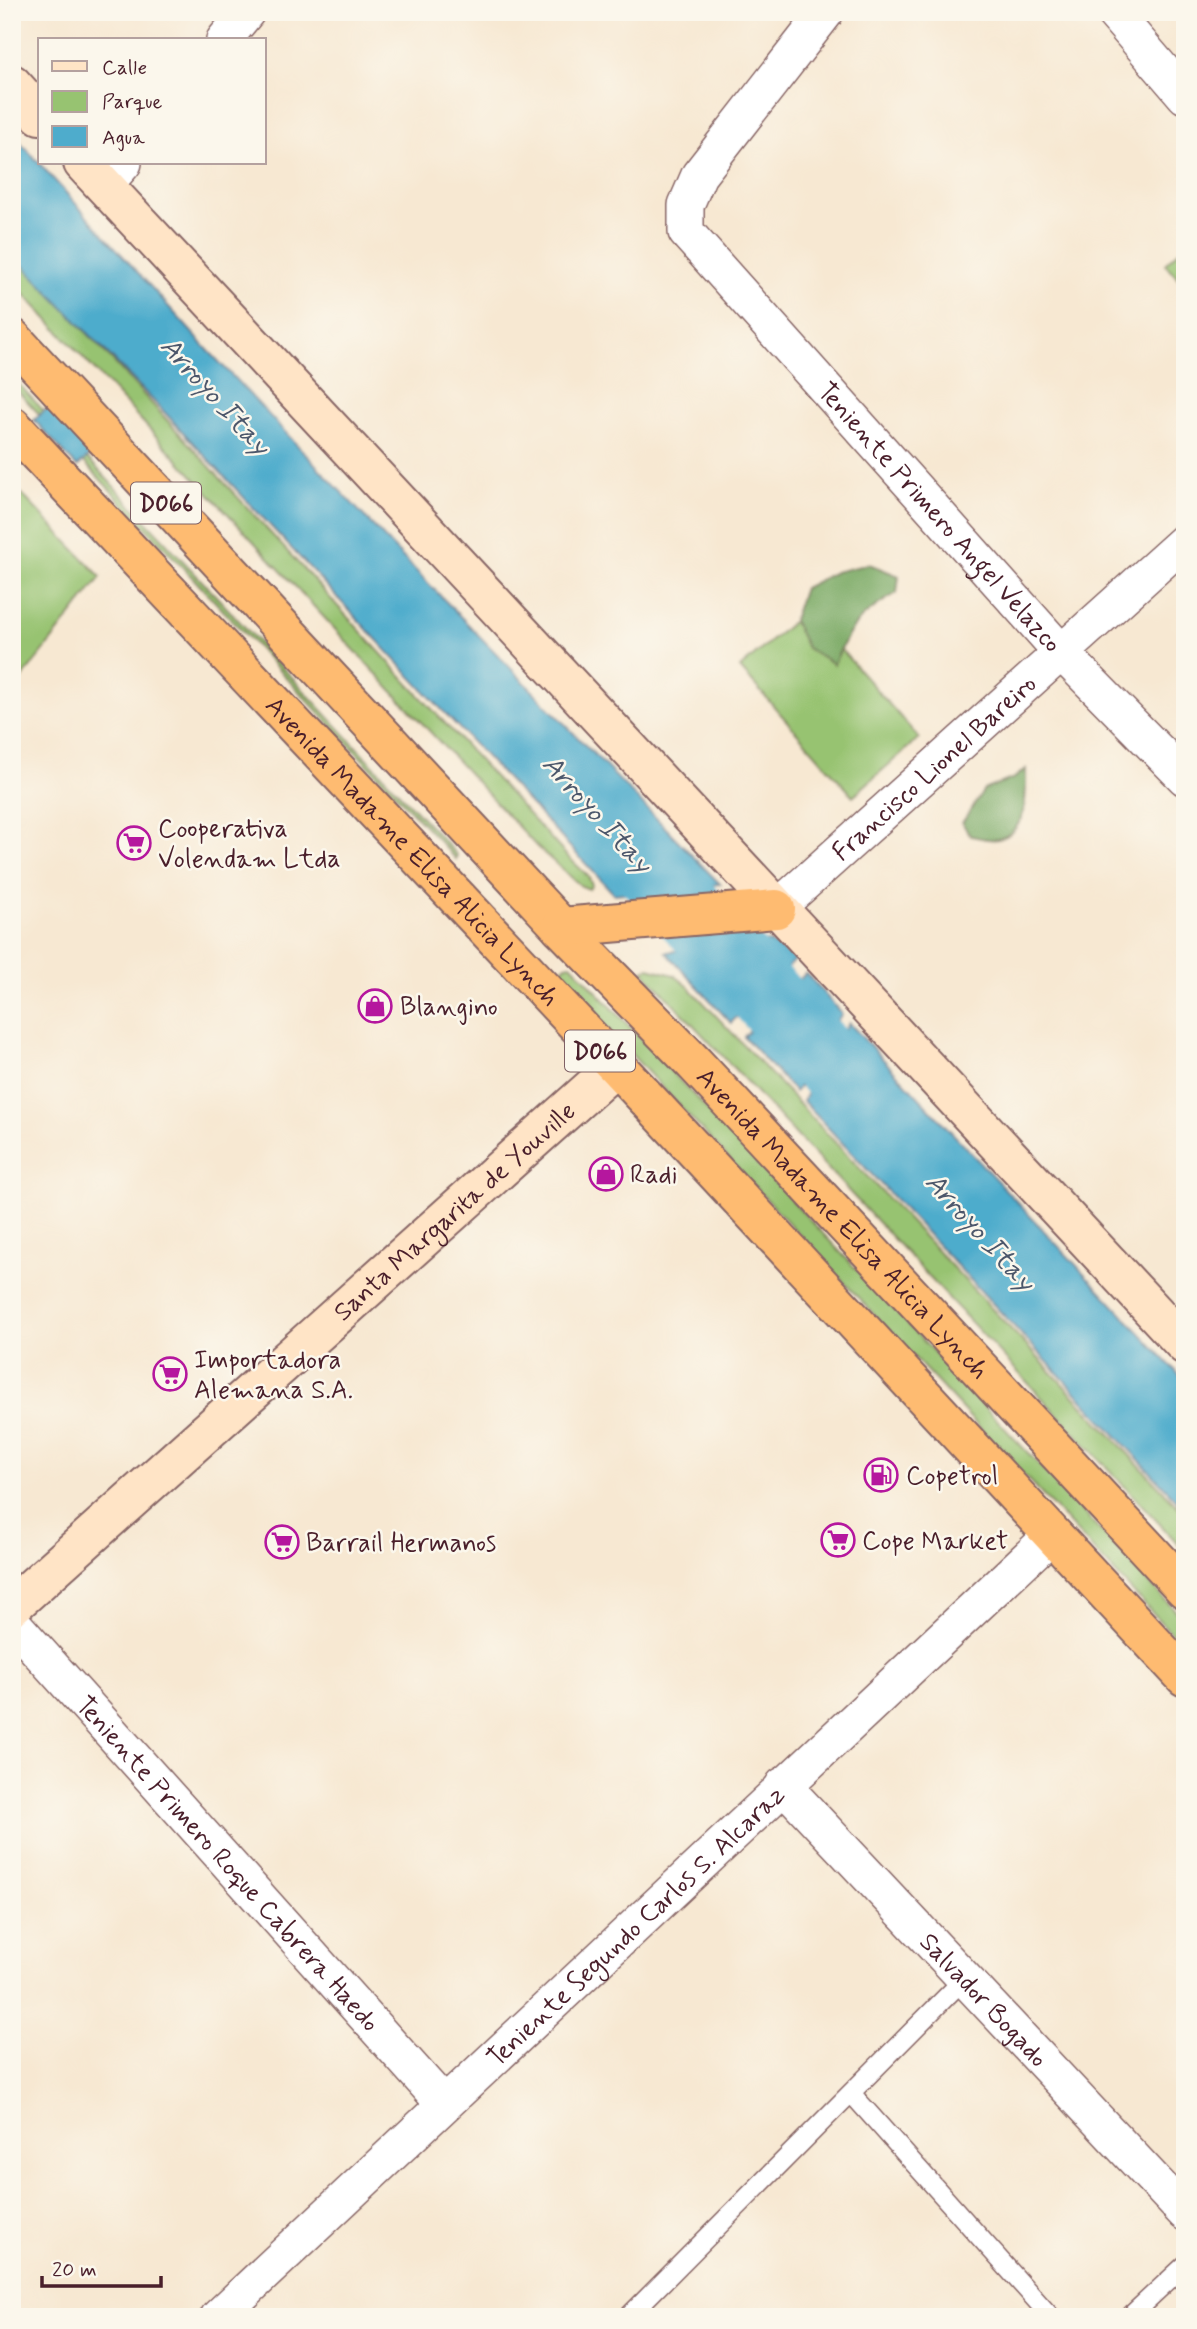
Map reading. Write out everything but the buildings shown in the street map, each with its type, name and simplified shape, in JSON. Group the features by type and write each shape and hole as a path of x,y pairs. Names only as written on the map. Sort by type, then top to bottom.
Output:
{"highway":[{"name":"Avenida Madame Elisa Alicia Lynch","path":"12,338 1185,1589"},
{"name":"Avenida Madame Elisa Alicia Lynch","path":"12,426 1185,1677"},
{"path":"562,927 776,909"}],"main road":[{"path":"12,84 38,113"},
{"path":"104,171 776,909 1185,1345"},
{"name":"Santa Margarita de Youville","path":"12,1606 615,1067"}],"street":[{"path":"226,38 247,12"},
{"name":"Teniente Primero Angel Velazco","path":"826,12 699,174 686,205 686,232 1061,652 1185,778"},
{"path":"1113,12 1185,96"},
{"name":"Francisco Lionel Bareiro","path":"776,909 1185,541"},
{"name":"Teniente Segundo Carlos S. Alcaraz","path":"218,2317 1052,1535"},
{"name":"Teniente Primero Roque Cabrera Haedo","path":"12,1622 444,2104"},
{"name":"Salvador Bogado","path":"783,1785 1185,2213"}],"lane":[{"path":"628,2317 964,1979"},
{"path":"851,2093 1051,2317"},
{"path":"1129,2317 1185,2265"}],"green space":[{"path":"1185,245 1185,286 1165,264"},
{"path":"12,251 588,876 592,885 589,889 581,886 537,847 12,281"},
{"path":"12,377 457,855 456,859 12,385"},
{"path":"12,484 101,577 12,691"},
{"path":"869,564 899,576 897,593 858,622 834,664 807,648 793,620 804,588 835,572"},
{"path":"806,610 919,738 853,796 740,668"},
{"path":"1026,769 1024,810 1015,828 998,839 971,836 962,823 984,790 1014,778"},
{"path":"571,964 1185,1621 1185,1648 561,979 561,970"},
{"path":"649,968 674,975 688,986 1185,1514 1185,1551 643,971"}],"water":[{"path":"12,133 206,348 392,546 720,884 614,894 166,414 12,254"},
{"path":"50,406 93,453 77,467 34,420"},
{"path":"770,942 795,960 743,1011 756,1024 806,973 842,1014 802,1080 810,1089 849,1023 1185,1381 1185,1509 803,1101 809,1090 802,1082 795,1092 744,1037 755,1024 742,1011 731,1023 666,952"}],"waterway":[{"name":"Arroyo Itay","path":"602,816 893,1135"}],"place":[{"name":"Cooperativa Volendam Ltda","path":"134,843"},
{"name":"Blangino","path":"375,1006"},
{"name":"Radi","path":"606,1174"},
{"name":"Importadora Alemana S.A.","path":"170,1374"},
{"name":"Copetrol","path":"881,1475"},
{"name":"Cope Market","path":"838,1540"},
{"name":"Barrail Hermanos","path":"282,1542"}]}
